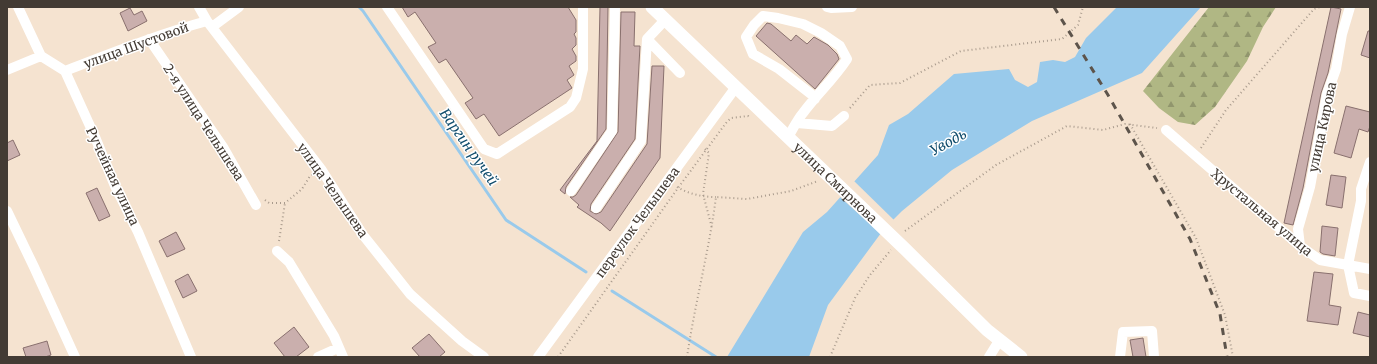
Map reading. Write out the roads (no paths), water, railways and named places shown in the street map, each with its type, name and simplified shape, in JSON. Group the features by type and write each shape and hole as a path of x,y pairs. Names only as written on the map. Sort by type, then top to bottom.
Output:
{"main road":[{"name":"улица Смирнова","path":"652,7 788,137 826,179 999,341 1021,357"}],"street":[{"path":"18,7 41,56 65,72"},
{"name":"улица Челышева","path":"199,7 210,24 321,169 363,235 410,294 462,341 484,357"},
{"name":"улица Шустовой","path":"65,72 149,39 210,24 239,7"},
{"path":"387,7 484,150 497,154 570,107 576,98 583,69 583,7"},
{"path":"570,191 612,131 615,7"},
{"path":"827,7 852,7"},
{"name":"улица Кирова","path":"1300,246 1298,229 1310,187 1327,94 1336,69 1342,34 1350,7"},
{"path":"788,137 803,113 816,99 847,59 840,46 821,33 803,24 763,16 754,25 746,37 753,54 779,69 816,99"},
{"path":"596,208 641,141 647,39 665,20"},
{"name":"2-я улица Челышева","path":"149,39 260,202"},
{"path":"647,39 680,73"},
{"path":"7,70 41,56"},
{"name":"Ручейная улица","path":"65,72 95,137 115,186 138,232 191,357"},
{"name":"переулок Челышева","path":"538,357 736,87"},
{"path":"796,123 832,126 844,116"},
{"name":"Хрустальная улица","path":"1166,130 1300,246 1320,260 1370,269"},
{"path":"1370,162 1361,189 1348,265 1354,293 1370,296"},
{"path":"7,212 75,357"},
{"path":"277,251 289,262 334,336 341,352 318,357"},
{"path":"1120,357 1123,332 1152,331 1154,357"},
{"path":"989,357 999,341"}],"water":[{"name":"Уводь","path":"1117,7 1201,7 1142,73 1032,121 952,170 902,211 884,229 828,305 809,357 727,357 803,232 827,212 878,155 889,125 908,114 954,74 1009,69 1015,80 1028,87 1037,82 1040,62 1053,60 1065,62 1075,57 1086,38"}],"waterway":[{"name":"Варгин ручей","path":"359,7 506,220 586,272"},
{"name":"Варгин ручей","path":"612,291 716,357"}],"railway":[{"path":"1054,7 1108,95 1190,239 1220,314 1227,357"}]}
